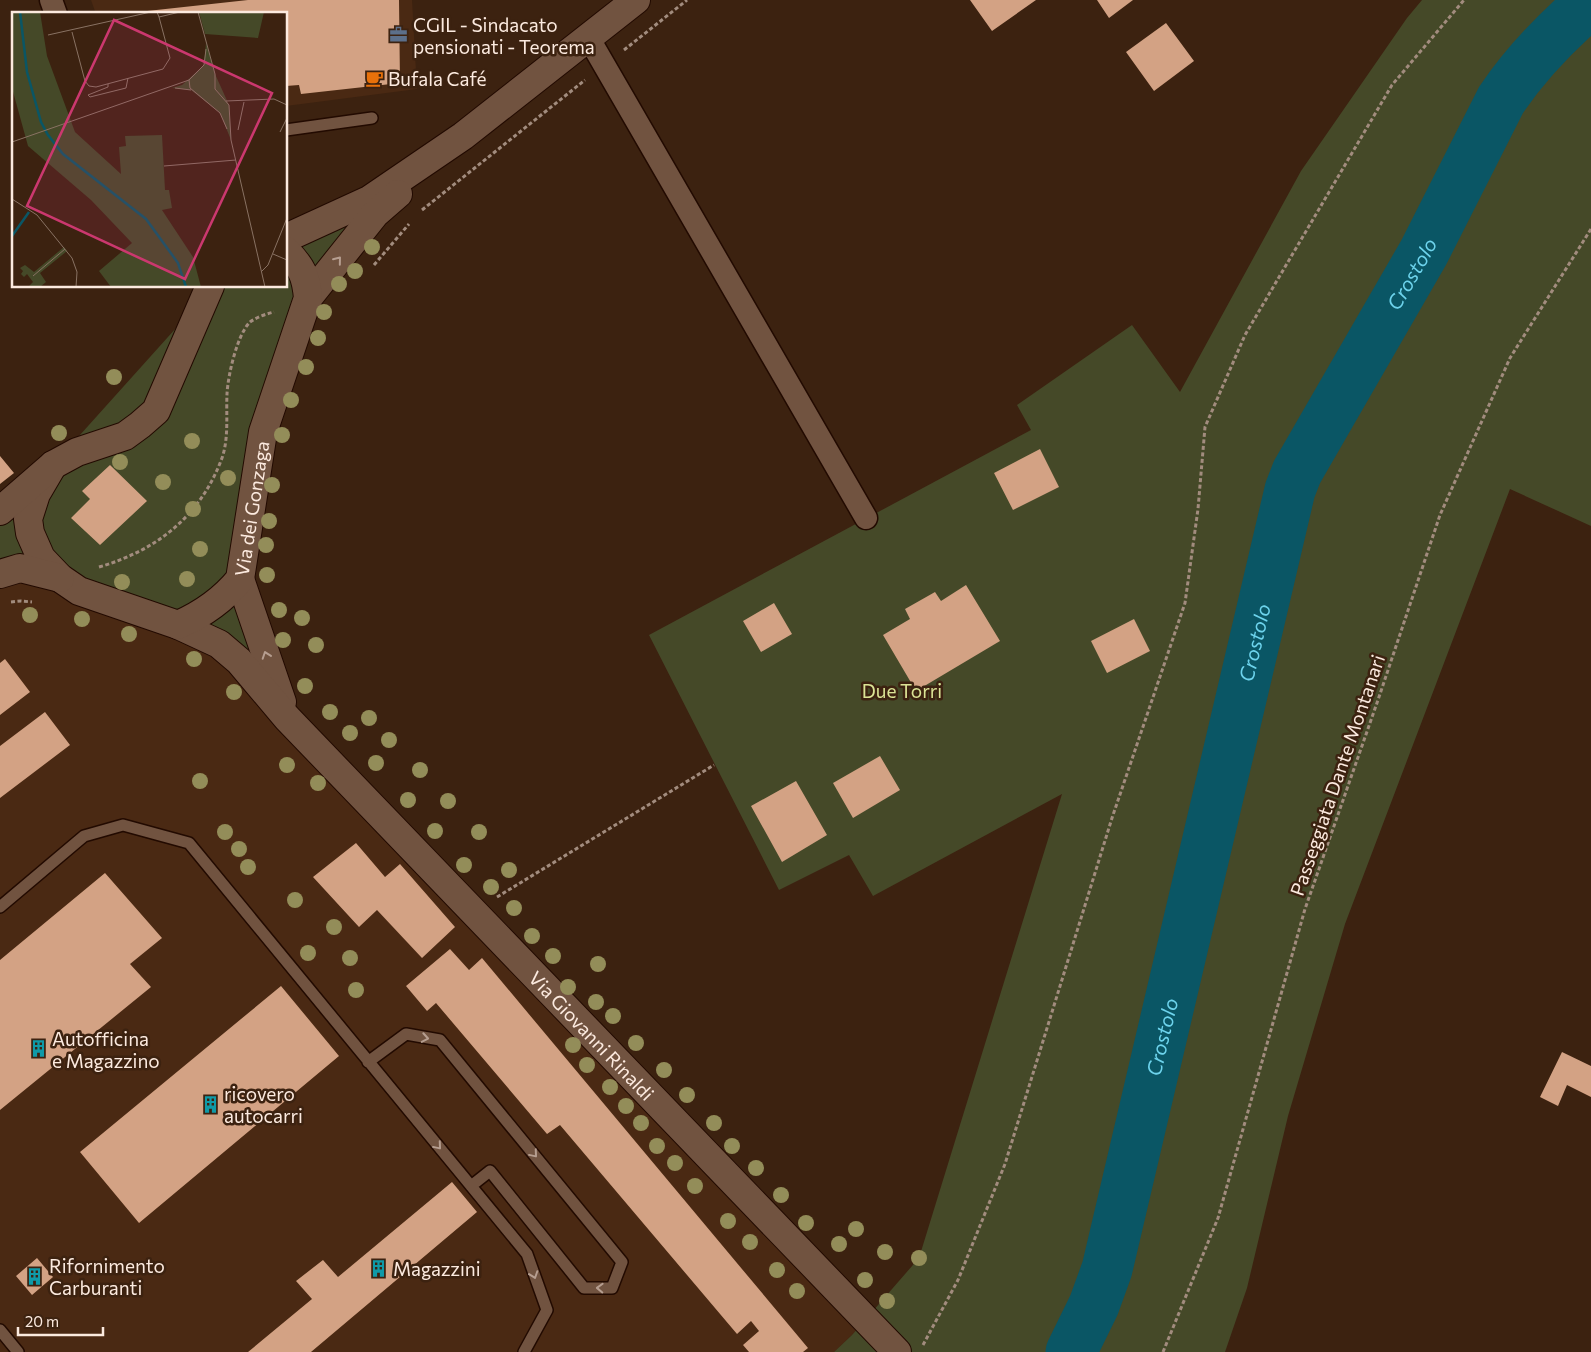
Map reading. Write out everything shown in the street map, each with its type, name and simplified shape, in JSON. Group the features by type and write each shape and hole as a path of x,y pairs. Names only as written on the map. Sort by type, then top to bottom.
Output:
{"main road":[{"name":"Via dei Gonzaga","path":"178,625 197,617 214,605 228,593 240,578 263,432 305,307 375,214 463,136 636,0"},
{"name":"Via dei Gonzaga","path":"288,237 369,200 463,136"},
{"name":"Via dei Gonzaga","path":"288,253 302,268 305,278 305,307"},
{"path":"0,510 54,465 77,452 124,436 156,411 206,290"},
{"path":"54,465 36,494 28,519 30,533 41,558 60,578 79,591 178,625"},
{"path":"0,574 20,568 60,578"},
{"name":"Via Giovanni Rinaldi","path":"240,578 287,718"},
{"name":"Via Giovanni Rinaldi","path":"178,625 219,644 239,661 287,718 473,911 909,1351"}],"street":[{"path":"51,0 55,12"},
{"path":"588,38 866,518"}],"lane":[{"path":"288,130 372,118"},
{"path":"0,907 84,836 123,825 189,843 527,1254 547,1310 524,1352"},
{"path":"368,1062 406,1034 440,1040 622,1262 612,1288 584,1288 490,1171 470,1186"},
{"path":"0,1330 18,1352"}],"path":[{"path":"421,211 686,0"},
{"path":"909,1351 958,1280 1005,1164 1112,818 1185,603 1198,509 1205,427 1245,335 1392,85 1464,0"},
{"path":"370,268 415,218"},
{"name":"Passeggiata Dante Montanari","path":"1163,1352 1218,1218 1305,909 1440,515 1510,358 1591,229"},
{"path":"60,578 104,566 140,551 164,537 186,519 208,490 223,456 227,425 227,392 230,369 237,345 249,324 258,317 305,307"},
{"path":"473,911 714,765"}],"shaded area":[{"path":"91,0 412,0 417,89 288,106 288,12 95,12"},
{"path":"20,568 213,648 865,1320 852,1335 834,1352 0,1352 0,574"}],"green space":[{"path":"1422,0 1591,0 1591,526 1510,489 1345,924 1288,1116 1247,1288 1225,1352 834,1352 852,1335 919,1258 1062,794 873,896 849,855 779,890 649,635 1031,430 1017,405 1132,325 1180,392 1301,171 1407,18"},
{"path":"375,214 308,298 240,579 287,718 178,625 0,574 0,511 53,465 203,298 209,288 288,288 288,237"}],"building":[{"path":"248,0 399,0 400,83 301,94 299,85 288,86 288,12 138,12"},
{"path":"970,0 1036,0 992,31"},
{"path":"1097,0 1133,0 1109,18"},
{"path":"1166,23 1194,61 1154,91 1126,52"},
{"path":"1040,449 1059,487 1013,510 994,473"},
{"path":"0,456 14,473 0,484"},
{"path":"110,465 147,501 100,545 71,518 90,499 82,491"},
{"name":"Due Torri","path":"966,585 1000,641 916,691 883,635 910,619 905,609 935,592 941,601"},
{"path":"774,603 792,634 761,652 743,621"},
{"path":"1134,619 1150,651 1107,673 1091,641"},
{"path":"5,659 30,692 0,715 0,663"},
{"path":"45,712 70,745 0,798 0,746"},
{"path":"880,756 900,790 853,818 833,783"},
{"path":"796,781 827,835 782,862 751,806"},
{"path":"356,843 385,877 400,864 455,927 422,958 377,910 359,927 313,877"},
{"name":"Autofficina e Magazzino","path":"105,873 162,938 130,964 151,987 0,1110 0,960"},
{"path":"450,949 469,970 482,958 808,1348 803,1352 749,1352 743,1345 759,1331 751,1321 737,1334 560,1125 547,1134 436,1003 427,1011 406,986"},
{"name":"ricovero autocarri","path":"281,986 339,1056 139,1223 80,1152"},
{"path":"1562,1052 1591,1066 1591,1097 1567,1085 1558,1106 1540,1097"},
{"name":"Magazzini","path":"452,1182 477,1212 311,1352 248,1352 312,1299 296,1281 323,1260 338,1277"},
{"name":"Rifornimento Carburanti","path":"37,1258 53,1277 32,1295 16,1276"}],"waterway":[{"name":"Crostolo","path":"1071,1352 1094,1305 1107,1269 1290,490 1297,472 1424,252 1501,100 1542,48 1591,2"}],"place":[{"name":"CGIL - Sindacato pensionati - Teorema","path":"399,35"},
{"name":"Bufala Café","path":"374,78"},
{"name":"Autofficina e Magazzino","path":"38,1049"},
{"name":"ricovero autocarri","path":"210,1104"},
{"name":"Magazzini","path":"379,1268"},
{"name":"Rifornimento Carburanti","path":"35,1276"}]}
